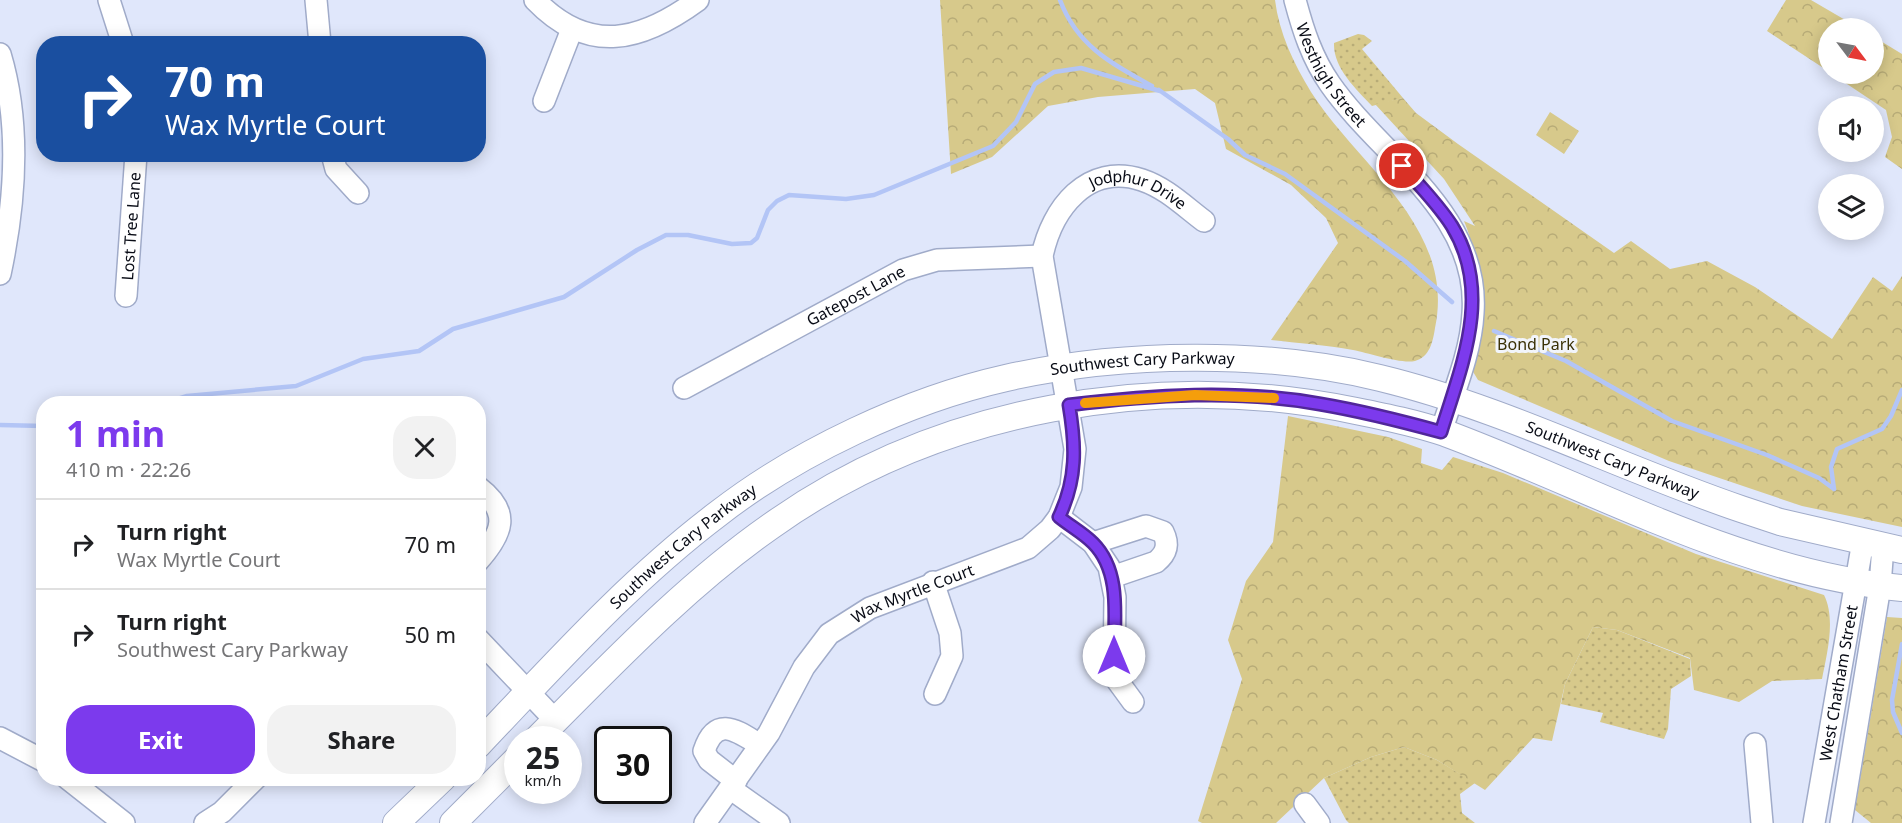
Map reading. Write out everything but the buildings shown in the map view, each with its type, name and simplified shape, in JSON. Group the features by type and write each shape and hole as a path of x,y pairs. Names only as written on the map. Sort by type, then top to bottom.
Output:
{"main road":[{"name":"Southwest Cary Parkway","path":"486,737 627,592 684,541 722,510 784,470 859,430 952,393 1007,377 1063,369 1164,359 1282,362 1378,377 1451,398 1703,496 1780,522 1883,546"},
{"name":"Southwest Cary Parkway","path":"549,726 661,615 717,566 801,506 872,466 947,436 1069,405 1184,396 1274,398 1319,403 1441,432 1713,542 1855,581 1891,587"},
{"path":"453,823 504,772"},
{"path":"396,823 435,786"}],"street":[{"path":"109,0 120,36"},
{"path":"316,0 319,36"},
{"path":"535,0 572,29 608,36 632,36 671,20 698,0"},
{"name":"Westhigh Street","path":"1295,0 1308,42 1331,84 1439,207 1460,240 1470,271 1473,312 1469,343 1441,432"},
{"path":"544,101 572,29"},
{"path":"0,54 9,100 13,158 8,236 0,274"},
{"name":"Lost Tree Lane","path":"126,296 135,162"},
{"path":"334,162 336,169 358,193"},
{"name":"Jodphur Drive","path":"1063,369 1042,256 1047,233 1061,206 1084,187 1111,178 1140,180 1157,187 1204,221"},
{"name":"Gatepost Lane","path":"684,388 903,270 937,260 1042,256"},
{"name":"Wax Myrtle Court","path":"705,823 734,785 760,745 804,667 829,634 870,608 933,582 1028,548 1050,529 1059,517 1071,487 1074,471 1075,449 1063,369"},
{"path":"486,495 496,505 501,518 498,534 486,550"},
{"path":"1059,517 1093,543 1109,567 1114,597 1114,676 1133,702"},
{"path":"1093,543 1146,526 1163,532 1167,540 1166,550 1162,557 1156,562 1112,577"},
{"name":"West Chatham Street","path":"1814,823 1855,581 1883,546"},
{"name":"West Chatham Street","path":"1841,823 1891,587 1883,546"},
{"path":"933,582 950,633 952,656 935,694"},
{"path":"486,647 555,720"},
{"path":"760,745 732,728 715,732 708,739 704,751 709,760 734,785 779,823"},
{"path":"0,738 36,757"},
{"path":"1755,744 1762,823"},
{"path":"77,786 124,823"},
{"path":"205,823 222,812 248,786"},
{"path":"1305,804 1319,823"}],"green space":[{"path":"940,0 1275,0 1288,48 1311,92 1331,120 1399,201 1418,229 1431,259 1438,292 1434,333 1427,352 1420,359 1409,362 1343,348 1271,340 1338,243 1326,218 1291,185 1226,149 1215,103 1195,89 1098,97 1048,106 992,157 951,174"},
{"path":"1786,0 1811,0 1842,18 1818,18 1818,64 1767,31"},
{"path":"1358,34 1372,41 1362,49 1403,98 1372,106 1347,78 1337,61 1334,43"},
{"path":"1884,43 1902,54 1902,169 1885,157 1892,137 1884,109 1884,96 1865,96 1847,84 1884,84"},
{"name":"Bond Park","path":"1403,98 1416,113 1458,144 1614,253 1631,241 1670,269 1707,261 1755,287 1832,339 1873,277 1892,291 1902,276 1902,527 1802,506 1669,461 1478,380 1472,370 1478,294 1477,277 1471,241 1464,221 1475,226 1444,179 1375,104"},
{"path":"1550,112 1579,131 1564,154 1536,135"},
{"path":"1288,416 1388,437 1422,449 1421,463 1442,470 1453,457 1503,473 1696,554 1824,595 1828,604 1830,625 1822,679 1772,681 1739,702 1694,690 1690,658 1617,630 1593,627 1565,684 1552,741 1533,738 1485,790 1437,760 1404,747 1371,757 1324,778 1276,823 1202,823 1198,821 1242,679 1228,640 1246,581 1273,542"},
{"path":"1887,617 1902,618 1902,823 1871,823 1855,810"},
{"path":"1593,627 1617,630 1690,659 1691,676 1671,689 1668,729 1664,739 1600,722 1603,713 1561,704 1565,684"},
{"path":"1404,747 1437,760 1475,783 1460,794 1462,813 1475,823 1349,823 1346,820 1324,778 1371,757"}],"waterway":[{"path":"1060,0 1067,16 1086,42 1123,70 1152,86"},
{"path":"187,396 296,386 363,359 419,351 453,329 564,297 637,250 666,235 688,235 732,244 751,243 757,238 768,210 777,201 789,195 846,199 874,195 993,146 1016,122 1035,84 1054,72 1081,68 1160,91"},
{"path":"1159,90 1228,139 1245,155 1285,174 1405,261 1452,302"},
{"path":"1494,331 1566,361 1672,421 1767,455 1819,478 1834,489"},
{"path":"1834,489 1831,467 1837,449 1882,429 1891,416 1902,390"},
{"path":"0,425 36,426"},
{"path":"1902,644 1892,700 1893,712 1902,733"}],"slow traffic":[{"path":"1085,403 1195,395 1274,398"}],"route":[{"path":"1114,656 1114,597 1109,567 1093,543 1059,517 1071,487 1074,471 1075,449 1069,405 1195,395 1274,398 1319,403 1441,432 1472,327 1473,299 1470,271 1460,240 1452,225 1402,166"}]}
